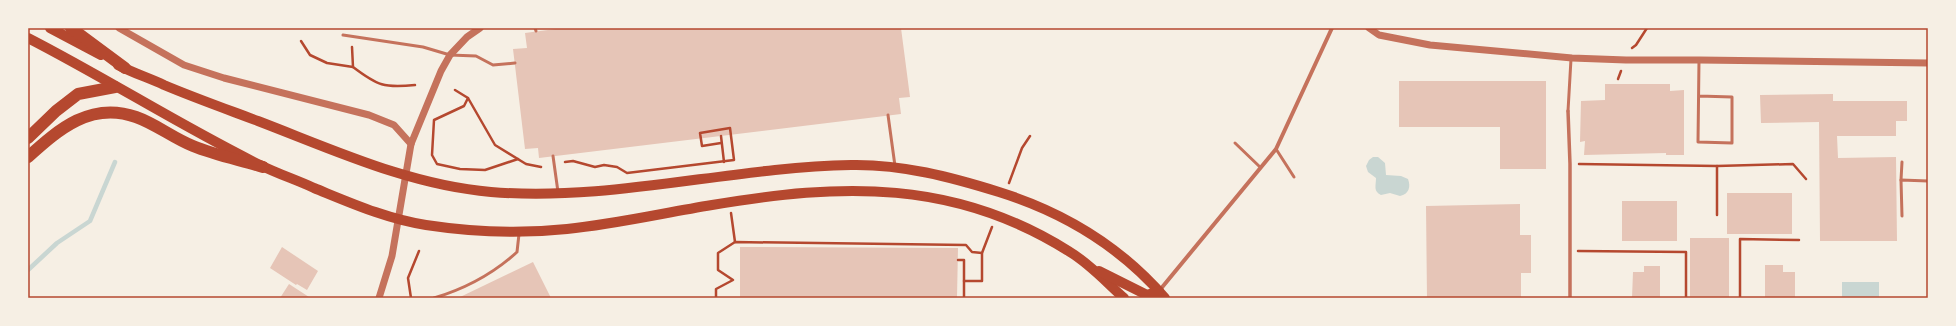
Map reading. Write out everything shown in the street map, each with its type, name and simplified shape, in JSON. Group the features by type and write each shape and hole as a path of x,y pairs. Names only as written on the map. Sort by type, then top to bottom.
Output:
{"highway":[{"path":"71,28 125,68"},
{"path":"28,138 56,111 78,94 115,87"},
{"path":"28,157 69,123 90,114 108,112 135,117 193,146 263,167"}],"main road":[{"path":"50,28 125,68 375,168 407,176 490,192 558,194 636,187 790,168 853,165 895,167 963,181 1022,199 1071,221 1116,251 1162,294"},
{"path":"28,38 263,167 365,209 399,220 425,225 484,232 565,230 627,221 713,204 806,192 866,190 929,196 981,209 1039,235 1070,252 1088,265 1124,298"},
{"path":"1088,265 1147,295 1162,294"}],"street":[{"path":"119,28 184,65 224,78 369,115 394,125 411,144"},
{"path":"380,298 392,256 407,176 411,144 441,71 450,55 467,37 480,28"},
{"path":"1162,294 1260,167 1276,149 1332,28"},
{"path":"1369,28 1379,35 1430,45 1572,58 1626,60 1928,63"},
{"path":"1568,111 1570,164 1570,298"}],"lane":[{"path":"343,35 423,47 450,55 476,56 493,65 515,63"},
{"path":"1568,111 1572,58"},
{"path":"1699,60 1698,142 1732,143 1732,97 1699,96"},
{"path":"888,115 895,167"},
{"path":"1235,144 1260,167"},
{"path":"1276,149 1294,177"},
{"path":"553,156 558,194"},
{"path":"1902,162 1902,216"},
{"path":"1901,180 1928,181"},
{"path":"434,298 448,294 499,268 518,252 520,231"}],"path":[{"path":"1631,49 1636,45 1647,28"},
{"path":"301,41 310,55 327,63 353,67 373,82 395,87 415,85"},
{"path":"352,47 353,67"},
{"path":"455,90 468,98 495,145 526,164 541,167"},
{"path":"468,98 464,106 434,120 432,155 438,164 485,170 518,159"},
{"path":"565,162 573,161 595,167 604,165 617,167 627,173 734,160 730,128 700,133 702,146 721,143"},
{"path":"1022,148 1030,136"},
{"path":"1570,164 1717,166 1793,164 1806,179"},
{"path":"1717,166 1717,215"},
{"path":"1740,298 1740,239 1799,240"},
{"path":"716,298 716,289 733,280 718,270 718,253 735,242 966,245 972,252 982,253 982,281 964,281"},
{"path":"1570,250 1686,252 1686,298"},
{"path":"410,298 408,278 420,251"},
{"path":"958,260 964,260 964,298"}],"shaded area":[{"path":"1373,157 1378,157 1385,163 1386,175 1401,176 1408,179 1409,187 1405,194 1400,196 1390,193 1381,195 1377,192 1376,178 1368,172 1366,166 1369,160"},
{"path":"1842,282 1879,282 1879,298 1842,298"}],"building":[{"path":"563,28 901,28 910,97 899,98 901,114 539,158 538,148 525,149 513,49 527,48 525,33"},
{"path":"1399,81 1546,81 1546,169 1500,169 1500,127 1399,127"},
{"path":"1605,84 1670,84 1670,91 1684,90 1684,155 1666,155 1666,153 1584,155 1585,141 1580,142 1581,101 1605,100"},
{"path":"1833,94 1833,101 1907,101 1907,121 1896,121 1896,136 1837,136 1838,158 1896,157 1897,241 1820,241 1819,122 1761,123 1760,95"},
{"path":"1727,193 1792,193 1792,234 1727,234"},
{"path":"1622,201 1677,201 1677,241 1622,241"},
{"path":"1520,204 1520,235 1531,235 1531,273 1521,273 1521,298 1427,298 1426,206"},
{"path":"1690,238 1729,238 1729,298 1690,298"},
{"path":"282,247 318,271 307,290 297,284 296,285 270,268"},
{"path":"740,247 958,248 957,298 740,298"},
{"path":"533,262 551,298 458,298"},
{"path":"1765,265 1783,265 1783,272 1795,272 1795,298 1765,298"},
{"path":"1644,266 1660,266 1660,298 1632,298 1633,272 1644,272"},
{"path":"289,284 309,297 309,298 280,298"}],"waterway":[{"path":"28,270 57,243 90,221 115,162"}]}
